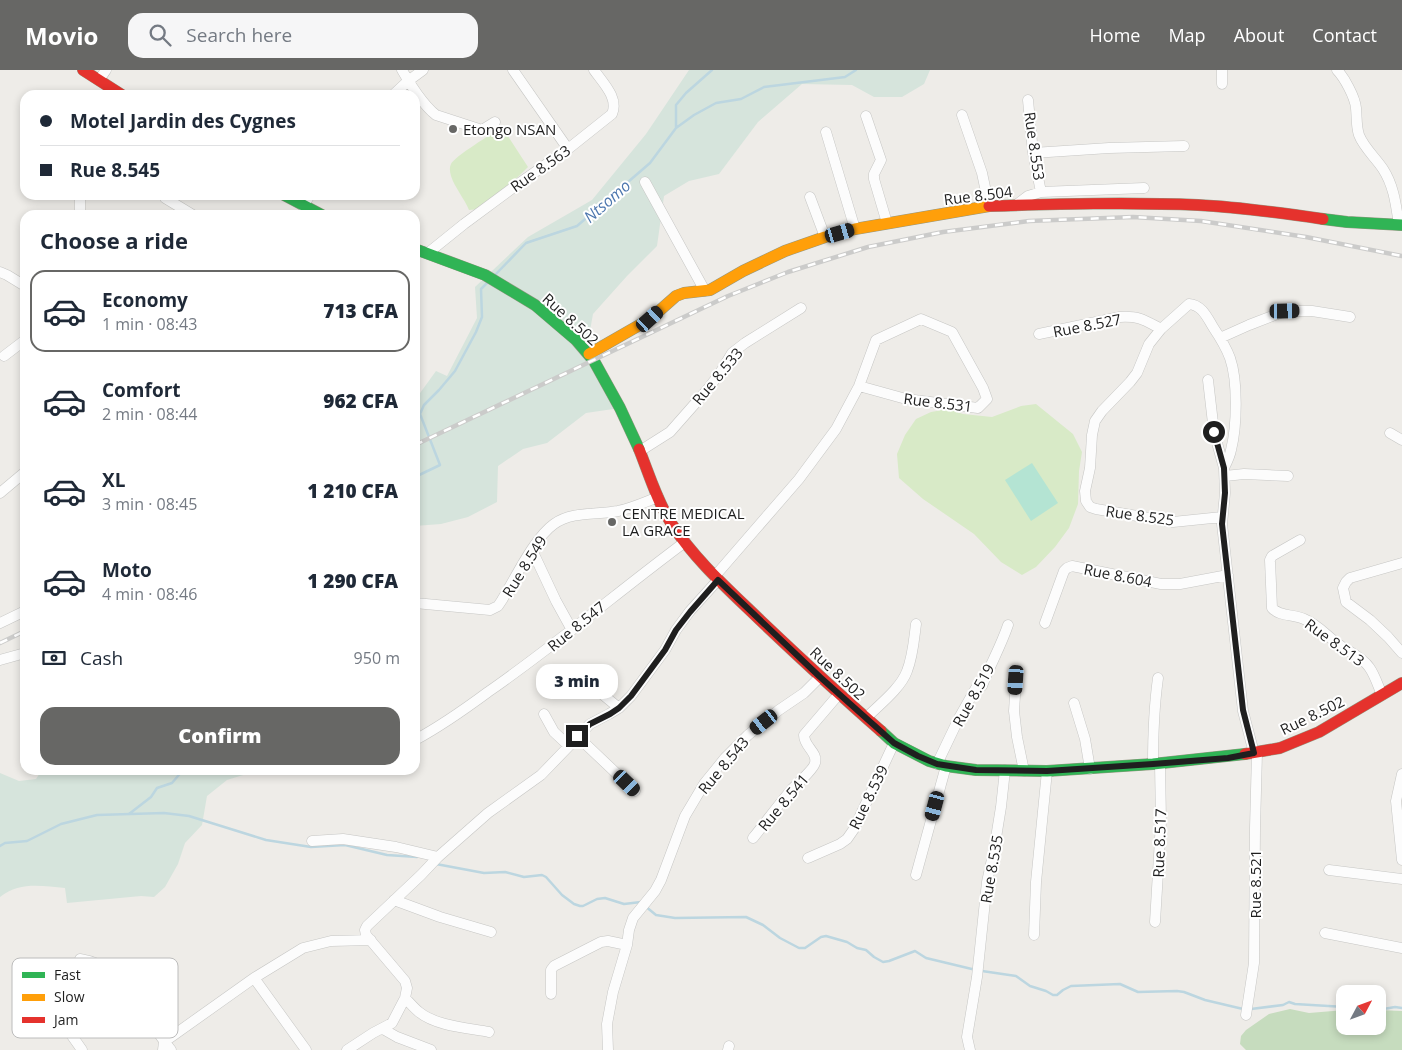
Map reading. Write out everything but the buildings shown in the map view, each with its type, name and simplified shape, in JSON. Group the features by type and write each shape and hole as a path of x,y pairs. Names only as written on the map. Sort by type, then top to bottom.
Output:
{"main road":[{"path":"82,70 112,90"},
{"path":"293,200 310,210"},
{"name":"Rue 8.504","path":"589,354 650,319 676,296 690,292 705,291 785,250 855,229 990,206 1199,205 1347,222 1401,225"},
{"name":"Rue 8.502","path":"420,251 485,275 535,305 576,340 589,354 620,408 640,451 658,497 670,521 685,542 717,578 820,677 894,743 918,756 942,766 976,770 1024,771 1228,758 1280,748 1319,732 1402,683"}],"street":[{"path":"99,80 106,70"},
{"path":"402,70 415,90"},
{"path":"398,90 423,70"},
{"path":"513,70 568,149"},
{"name":"Rue 8.563","path":"428,253 479,212 568,149 612,114 615,108 614,101 594,70"},
{"path":"1222,70 1222,84"},
{"path":"1340,71 1356,105 1359,134 1362,141 1383,168 1390,181 1401,225"},
{"path":"420,96 436,115 482,130 494,122"},
{"name":"Rue 8.553","path":"1028,100 1033,154 1041,192"},
{"path":"962,115 982,174 990,206"},
{"path":"866,116 880,160 874,174 874,179 887,223"},
{"path":"826,132 855,229"},
{"path":"1033,154 1109,148 1184,146"},
{"path":"645,182 705,291"},
{"path":"1016,205 1028,196 1041,192 1144,188"},
{"path":"810,197 825,237"},
{"path":"168,200 185,210"},
{"path":"303,206 307,200"},
{"path":"0,272 7,274 20,283"},
{"name":"Rue 8.525","path":"1222,517 1174,522 1096,509 1090,507 1086,501 1085,491 1090,468 1092,435 1095,421 1137,373 1149,344 1161,329 1189,304 1196,305 1202,310 1220,338 1233,368 1234,436 1231,453 1224,472"},
{"name":"Rue 8.533","path":"640,451 670,432 707,390 732,353 744,343 801,308"},
{"path":"1220,338 1285,311 1312,311 1350,317"},
{"name":"Rue 8.527","path":"1039,334 1120,316 1133,316 1161,329"},
{"name":"Rue 8.531","path":"371,940 366,935 365,930 367,926 438,857 488,813 540,775 590,724 619,708 631,696 665,650 676,630 799,479 836,429 860,386 876,340 921,319 952,332 983,388 987,399 978,408 906,399 860,386"},
{"path":"4,356 20,344"},
{"path":"1208,380 1214,432 1224,472 1288,476"},
{"path":"1390,433 1402,440"},
{"name":"Rue 8.521","path":"1224,472 1225,493 1222,524 1243,710 1256,753 1254,963 1246,1015"},
{"path":"0,493 20,476"},
{"name":"Rue 8.549","path":"420,603 490,610 498,606 542,535 555,523 568,517 635,507 658,497"},
{"name":"Rue 8.513","path":"1300,540 1272,556 1270,560 1272,608 1276,612 1302,617 1364,662 1375,676 1382,695"},
{"name":"Rue 8.547","path":"420,737 484,696 527,665 685,542"},
{"path":"532,550 572,630"},
{"path":"1402,563 1350,578 1343,588 1346,602 1382,631 1402,654"},
{"name":"Rue 8.604","path":"1045,624 1064,571 1072,566 1160,584 1180,584 1228,574"},
{"path":"0,622 20,614"},
{"path":"866,718 902,681 907,672 916,624"},
{"name":"Rue 8.519","path":"916,875 942,766 959,718 976,688 982,686 996,652 1002,644 1008,625"},
{"path":"0,660 20,654"},
{"path":"569,671 580,676 619,708"},
{"name":"Rue 8.543","path":"608,1050 607,1024 629,930 633,918 655,891 661,880 685,816 704,784 748,734 804,693 820,677"},
{"path":"1157,764 1153,738 1154,704 1158,678"},
{"path":"1016,680 1014,711 1024,771"},
{"name":"Rue 8.541","path":"753,838 814,765 816,760 814,753 804,741 804,736 839,694"},
{"path":"1074,703 1085,739 1090,768"},
{"path":"544,714 554,732 569,746"},
{"path":"577,736 634,791"},
{"name":"Rue 8.539","path":"808,858 847,839 854,829 894,743"},
{"name":"Rue 8.517","path":"1155,922 1160,822 1157,764"},
{"name":"Rue 8.535","path":"970,1050 967,1037 984,907 1002,807 1004,770"},
{"path":"1034,935 1036,882 1047,771"},
{"path":"1402,774 1396,801 1402,860"},
{"path":"312,840 343,839 396,847 438,857"},
{"path":"1330,870 1402,879"},
{"path":"394,900 440,917 491,932"},
{"path":"1324,933 1402,948"},
{"path":"178,1038 254,978 303,948 331,941 371,940 405,981 407,988 405,998 392,1024 373,1033 347,1050"},
{"path":"551,994 551,970 554,966 602,942 608,941 626,945"},
{"path":"254,978 306,1050"},
{"path":"405,998 421,1013 436,1021 489,1032"},
{"path":"383,1029 397,1037 431,1050"},
{"path":"74,1038 82,1050"},
{"path":"166,1047 177,1038"}],"green space":[{"path":"502,127 528,167 479,209 469,210 453,180 450,166 459,156"},
{"path":"1036,404 1073,434 1082,452 1079,471 1078,504 1069,528 1055,547 1036,567 1022,575 1001,562 974,534 923,499 899,478 897,454 905,435 916,419 931,412 948,409 963,414 992,417 1021,406"},
{"path":"1032,463 1058,503 1031,521 1005,480"},
{"path":"1290,1009 1309,1013 1336,1011 1336,1035 1386,1035 1386,1010 1402,1011 1402,1050 1246,1050 1240,1044 1241,1036 1246,1030 1269,1014"}],"shaded area":[{"path":"689,70 930,70 924,84 902,97 874,97 852,85 802,84 758,122 719,174 689,181 664,196 657,246 593,314 589,336 591,356 620,408 586,413 547,443 523,449 498,466 497,502 468,517 441,524 420,526 420,393 436,371 447,376 477,318 475,287 528,237 592,200 646,134"},
{"path":"0,773 19,781 36,779 39,775 243,775 227,780 207,796 202,825 185,843 178,864 165,887 154,897 141,896 67,903 65,888 23,887 0,897"}],"waterway":[{"path":"676,128 676,105 686,93 712,70"},
{"name":"Ntsomo","path":"495,275 526,243 577,226 650,163 676,128 694,115 716,103 741,99 764,87 845,77 856,70"},
{"name":"Ntsomo","path":"420,414 424,405 455,371 476,332 482,317 481,289 488,282"},
{"name":"Ntsomo","path":"420,414 440,465 420,475"},
{"path":"129,814 151,797 157,788 172,783 179,775"},
{"path":"0,846 5,843 27,841 61,824 97,815 164,813 189,816 266,840 311,847 345,845 387,855 417,857"},
{"path":"436,864 484,873 505,872 524,877 542,875 562,895 580,906 605,898 624,904 641,902"},
{"path":"645,906 656,915 675,918 746,917 763,925 780,938 799,948 805,948 821,937 826,936 866,950 883,962 915,951 926,958 976,970"},
{"path":"982,971 1016,976 1030,986 1053,995 1057,995 1071,986 1120,984 1138,992 1184,992 1205,1000 1243,1009"},
{"path":"1251,1009 1283,1005 1289,1002 1336,1006"},
{"path":"1386,1009 1402,1008"}],"railway":[{"path":"420,443 728,296 788,272 868,247 943,232 1029,221 1133,217 1201,221 1306,237 1402,256"},
{"path":"0,643 20,633"}],"traffic: fast":[{"path":"294,200 312,210"},
{"path":"1323,219 1402,225"},
{"path":"420,251 485,275 535,305 576,340 594,361 620,408 639,449"},
{"path":"881,731 894,743 929,761 946,766 976,770 1047,771 1153,764 1245,754"}],"traffic: slow":[{"path":"589,354 650,319 676,296 684,293 710,290 743,271 785,251 855,229 989,206"}],"traffic: jam":[{"path":"83,70 114,90"},
{"path":"989,206 1120,203 1198,205 1277,212 1323,219"},
{"path":"639,449 657,497 666,515 691,550 760,620 881,731"},
{"path":"1245,754 1280,748 1319,732 1402,683"}],"place":[{"name":"Etongo NSAN","path":"453,129"},
{"name":"CENTRE MEDICAL LA GRACE","path":"612,522"}],"route":[{"path":"577,736 590,724 619,708 631,696 665,650 676,630 718,580 820,677 894,743 937,764 976,770 1047,771 1228,758 1254,753 1243,710 1222,524 1225,493 1224,468 1214,432"}]}
